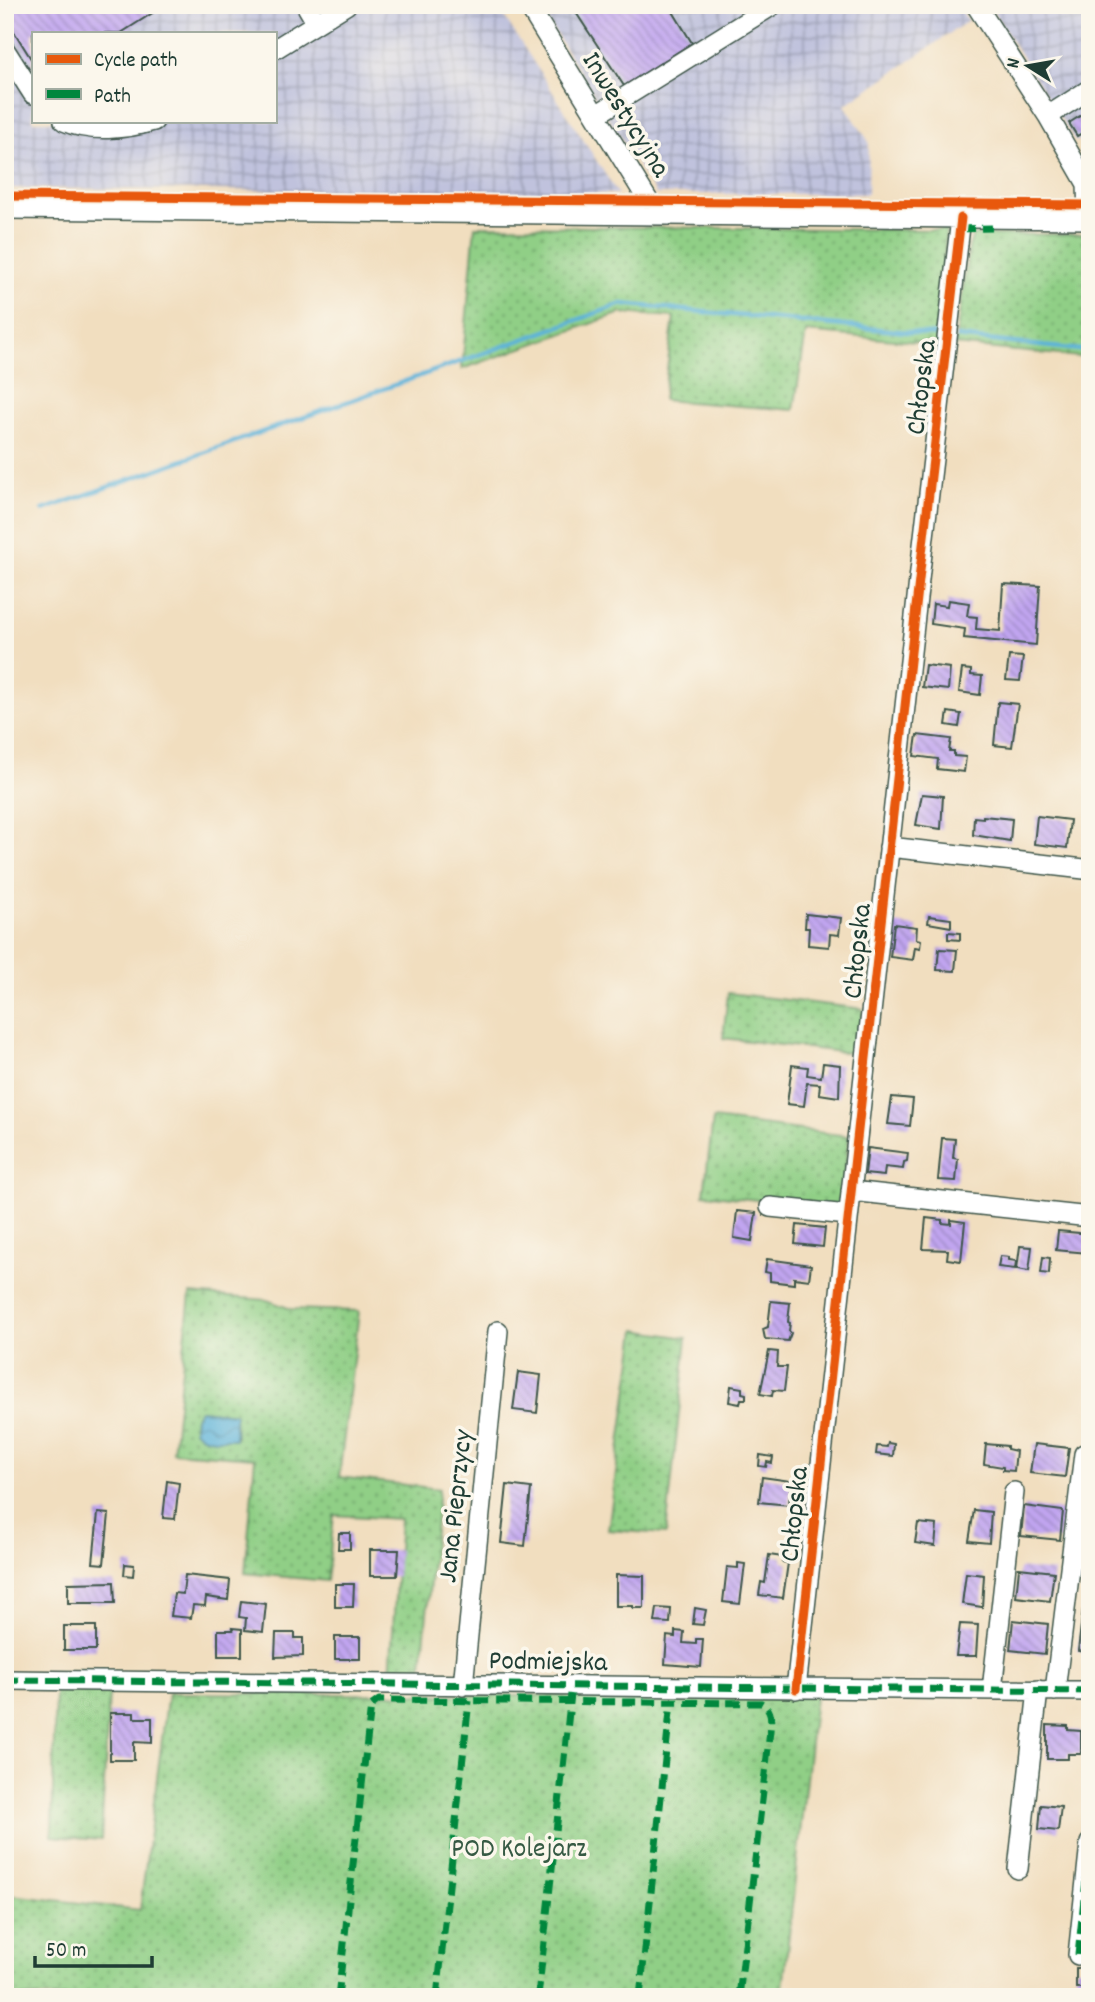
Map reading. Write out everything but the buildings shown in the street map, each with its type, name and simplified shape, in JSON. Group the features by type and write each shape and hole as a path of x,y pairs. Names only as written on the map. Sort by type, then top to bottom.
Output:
{"street":[{"path":"306,5 316,22"},
{"path":"276,48 346,5"},
{"name":"Inwestycyjna","path":"528,5 657,215"},
{"path":"596,115 773,5"},
{"path":"5,209 1089,219 1087,184 1048,116 976,5"},
{"path":"5,50 32,92"},
{"path":"1048,116 1090,89"},
{"path":"68,122 86,127 119,127 148,122"},
{"name":"Chłopska","path":"796,1689 961,218"},
{"path":"889,847 1084,869"},
{"path":"851,1191 1090,1217"},
{"path":"770,1207 848,1215"},
{"name":"Jana Pieprzycy","path":"463,1686 498,1331"},
{"path":"1018,1869 1084,1454"},
{"path":"992,1690 1014,1492"},
{"name":"Podmiejska","path":"5,1680 1090,1692"},
{"path":"1078,1955 1090,1843"}],"shaded area":[{"path":"5,5 497,5 618,194 5,188"},
{"path":"538,5 958,5 968,21 845,105 869,142 868,194 656,194"},
{"path":"989,5 1090,5 1090,133 1076,142"}],"green space":[{"path":"475,226 946,230 938,344 806,332 794,410 663,400 674,317 621,313 462,369"},
{"path":"1090,234 1090,358 955,345 973,235"},
{"path":"728,993 863,1009 858,1054 723,1038"},
{"path":"713,1119 849,1136 841,1209 704,1194"},
{"path":"190,1294 267,1300 291,1309 359,1311 339,1477 439,1489 421,1676 390,1676 400,1519 334,1515 327,1581 245,1573 255,1458 173,1452","holes":["200,1410 235,1414 236,1437 208,1437 194,1430 195,1417"]},
{"path":"636,1330 687,1338 666,1534 608,1530"},
{"path":"55,1691 109,1692 101,1840 52,1836"},
{"name":"POD Kolejarz","path":"168,1693 815,1697 782,1997 5,1997 5,1898 11,1895 140,1910"}],"water":[{"path":"200,1410 235,1414 235,1439 213,1439 198,1434 194,1430 195,1417"}],"waterway":[{"path":"43,510 622,304 938,335"},
{"path":"957,337 1090,351"}],"marked path":[{"path":"960,229 992,228"},
{"path":"5,1680 1090,1691"},
{"path":"538,1997 571,1694"},
{"path":"338,1997 371,1706 379,1700 765,1705 770,1715 770,1727 739,1997"},
{"path":"437,1997 469,1701"},
{"path":"640,1997 671,1702"},
{"path":"1078,1955 1090,1843"}],"cycle path":[{"path":"5,196 1090,205"},
{"path":"796,1689 961,218"}]}
